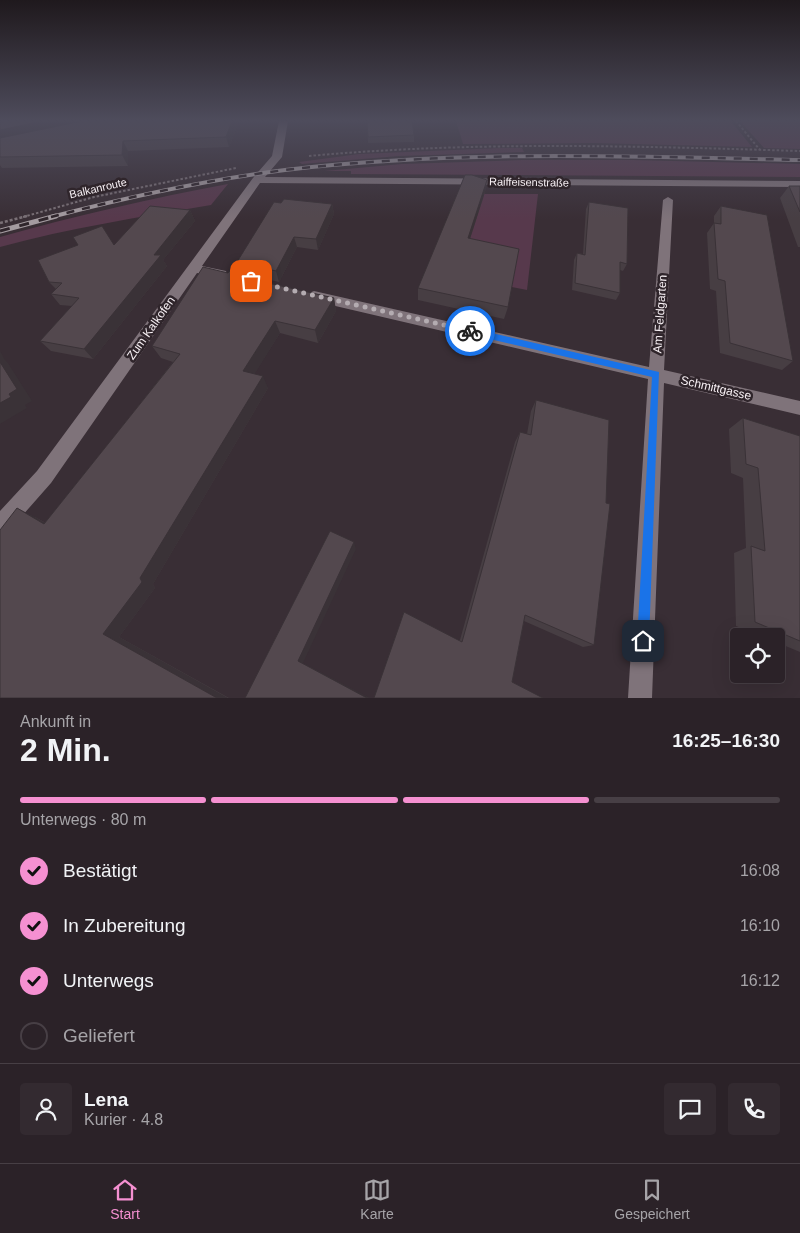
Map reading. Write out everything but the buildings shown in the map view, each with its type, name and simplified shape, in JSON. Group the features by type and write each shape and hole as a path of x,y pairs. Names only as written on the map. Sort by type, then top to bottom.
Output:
{"street":[{"name":"Zum Kalkofen","path":"0,526 44,477 257,180 274,161 277,154"},
{"name":"Raiffeisenstraße","path":"257,180 800,184"},
{"name":"Am Feldgarten","path":"640,698 656,374 668,200"},
{"path":"193,268 232,277"},
{"name":"Schmittgasse","path":"300,292 800,408"}],"path":[{"name":"Balkanroute","path":"0,223 94,197 274,161 337,154"}],"shaded area":[{"path":"359,154 475,154 399,156 302,164 299,162"},
{"path":"522,160 633,160 800,164 800,177 351,174 351,171 324,171 402,164"},
{"path":"228,184 211,205 79,229 0,247 0,237 113,208"},
{"path":"484,194 538,194 527,290 458,276"}],"railway":[{"path":"51,217 138,196 255,174 414,159 607,156 800,160"},
{"path":"0,231 56,216"}],"way so far":[{"path":"251,281 470,331"}],"route":[{"path":"470,331 656,374 643,641"}]}
